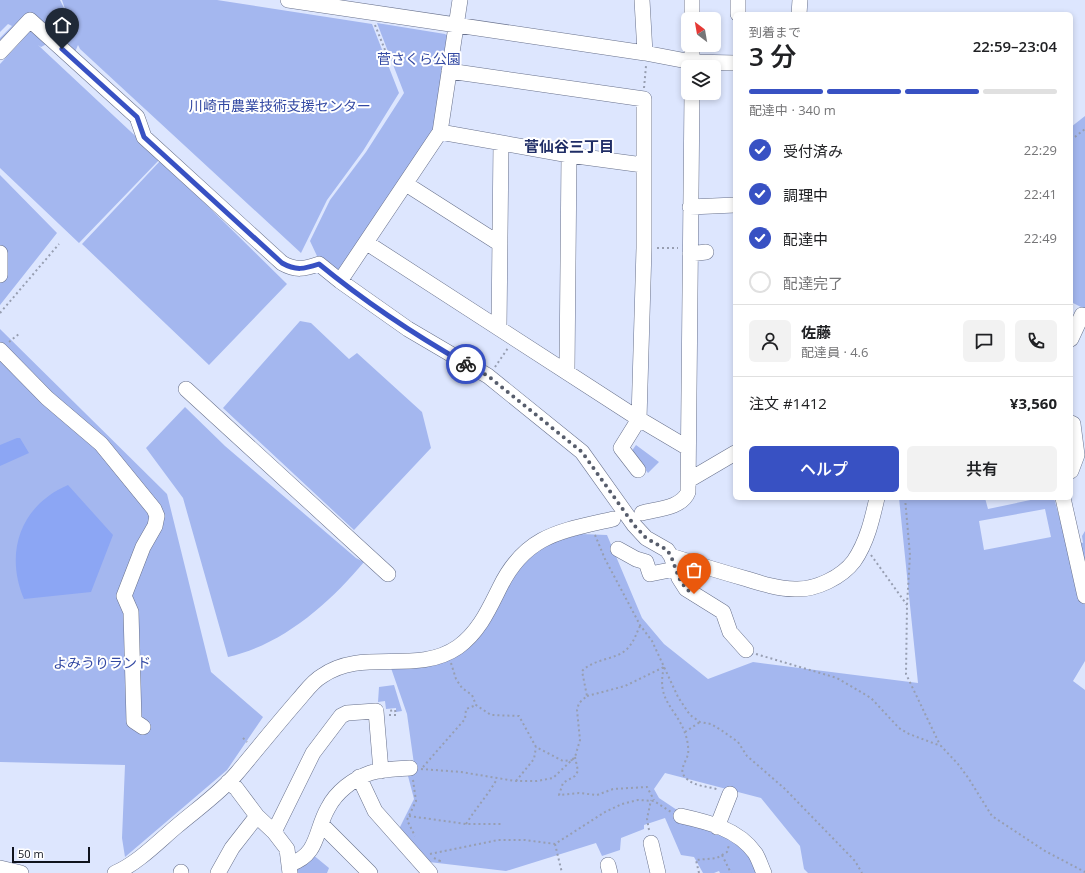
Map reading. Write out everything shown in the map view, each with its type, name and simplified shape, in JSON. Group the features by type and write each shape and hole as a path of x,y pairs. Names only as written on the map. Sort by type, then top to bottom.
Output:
{"street":[{"path":"288,0 681,63"},
{"path":"340,281 367,243 440,132 460,0"},
{"path":"642,0 645,58"},
{"path":"692,0 692,12"},
{"path":"738,0 738,12"},
{"path":"799,12 800,0"},
{"path":"0,52 30,20 137,117 144,137 282,263 292,269 303,270 319,264 340,281 408,329 488,376 582,452 634,525 646,538 667,550 686,589 723,612 730,632 746,650"},
{"path":"721,64 733,63"},
{"path":"449,71 644,99 644,248 639,419 621,448 638,470"},
{"path":"642,513 676,504 685,499 689,480 685,251 690,207 692,100"},
{"path":"440,132 569,155 643,165"},
{"path":"499,328 501,143"},
{"path":"567,371 569,155"},
{"path":"406,184 500,244"},
{"path":"690,207 733,205"},
{"path":"367,243 639,419 688,448"},
{"path":"685,251 706,252"},
{"path":"0,253 0,275"},
{"path":"1073,335 1082,315 1085,316"},
{"path":"0,350 47,398 101,444 154,509 157,516 155,526 143,547 124,596 131,612 134,721 143,727"},
{"path":"186,389 388,574"},
{"path":"1073,424 1077,455 1073,466"},
{"path":"689,480 733,454"},
{"path":"618,549 636,559 646,562 650,574 673,562 772,586 795,589 812,587 826,582 842,572 854,561 865,540 877,500"},
{"path":"1064,500 1081,559 1084,590"},
{"path":"124,872 228,782 271,730 322,676 354,663 423,661 447,653 474,633 488,613 501,585 516,561 534,544 553,534 567,529 613,519"},
{"path":"274,832 313,753 341,716 347,713 376,711 382,771"},
{"path":"228,782 236,788 257,816 274,832 287,849 290,868 313,847 327,808 335,796 359,777 382,771 414,770"},
{"path":"359,777 375,811 430,873"},
{"path":"717,827 730,794"},
{"path":"218,873 232,848 257,816"},
{"path":"681,816 729,830 739,836 755,853 764,873"},
{"path":"321,824 370,873"},
{"path":"651,844 658,873"},
{"path":"0,868 21,873"}],"path":[{"path":"372,20 385,50"},
{"path":"644,99 645,58"},
{"path":"1073,138 1085,129"},
{"path":"0,313 59,244"},
{"path":"644,248 685,251"},
{"path":"493,370 510,346"},
{"path":"905,500 910,554 907,605 906,674 941,746 977,790 992,816 1045,851 1085,872"},
{"path":"593,530 605,559 640,626 652,641 678,697 690,715 700,722 711,724 738,742 747,756 784,788 849,855 862,873"},
{"path":"865,540 907,605"},
{"path":"587,696 582,671 588,665 627,650 634,640 640,626"},
{"path":"746,650 837,678 871,698 899,728 909,734 941,746"},
{"path":"447,653 456,679 462,688 472,695 476,705 491,715 519,716 536,747 563,761 573,760"},
{"path":"414,770 461,772 515,781 537,781 553,778 575,757 580,740 577,710 579,703 587,696 625,686 664,667"},
{"path":"664,667 661,678 664,697 684,732 688,754 683,764 682,771 686,779 730,794"},
{"path":"417,842 407,820 416,801 414,770 465,719 466,709 476,705"},
{"path":"684,732 700,722"},
{"path":"515,781 524,773 534,759 536,747"},
{"path":"575,757 578,771 575,776 563,783 559,795 579,793 597,795 612,789 647,787 654,801"},
{"path":"466,824 478,805 489,793 497,779"},
{"path":"440,861 426,855 498,840 525,840 555,844 605,812 622,804 638,800 654,801 681,816"},
{"path":"651,800 647,819 651,844"},
{"path":"409,816 466,824 501,824"},
{"path":"699,873 696,860 717,858 727,852 730,840 739,836"},
{"path":"555,844 562,873"},
{"path":"722,855 731,873"}],"green space":[{"name":"川崎市農業技術支援センター","path":"0,0 60,0 66,12 62,0 217,0 372,24 399,93 363,151 327,200 301,253 80,49 78,45 75,52 58,38 41,47 38,45 160,159 79,243 0,168 0,64 27,35 0,59 0,38 12,26 8,24 0,32"},
{"name":"菅さくら公園","path":"377,23 445,34 449,37 435,130 341,270 337,271 317,256 310,241 330,200 366,152 404,93"},
{"path":"1085,116 1085,309 1073,303 1073,125"},
{"path":"161,160 287,284 209,365 82,244"},
{"path":"0,175 57,233 0,305"},
{"path":"300,321 311,323 349,359 357,353 422,412 431,448 354,530 223,408"},
{"name":"よみうりランド","path":"0,329 167,494 211,672 263,717 227,770 125,857 122,838 125,765 0,762"},
{"path":"185,407 225,446 356,558 364,562 336,593 303,621 286,633 248,651 228,657 183,498 146,448"},
{"path":"636,445 659,462 648,473 631,452"},
{"path":"899,500 986,500 988,509 1031,500 1055,500 1065,538 1083,543 1082,536 1085,531 1085,661 1073,681 1085,690 1085,873 808,873 804,869 800,846 761,798 665,773 654,789 659,798 677,810 732,836 754,860 761,873 720,873 719,871 714,873 703,873 694,857 681,855 665,818 644,825 644,829 621,838 620,850 602,856 596,843 506,871 429,862 398,831 414,799 408,776 414,764 407,714 391,668 445,660 531,554 554,542 581,534 607,535 642,618 664,644 708,679 753,662 918,683","holes":["1045,509 1051,537 984,550 979,521"]},
{"path":"394,685 402,711 396,712 396,708 386,709 385,701 378,702 379,687"},
{"path":"312,854 329,868 327,873 295,873 297,869"}],"shaded area":[{"path":"20,438 29,453 0,466 0,445"},
{"path":"68,485 113,535 91,592 24,599 18,581 16,564 17,548 21,532 28,517 38,505 52,494"}],"way so far":[{"path":"466,364 488,376 582,452 638,531 646,538 667,550 671,556 679,578 686,589 694,594"}],"district":[{"name":"菅仙谷三丁目","path":"569,146"}],"route":[{"path":"62,49 137,117 144,137 282,263 292,269 303,270 319,264 340,281 408,329 466,364"}]}
